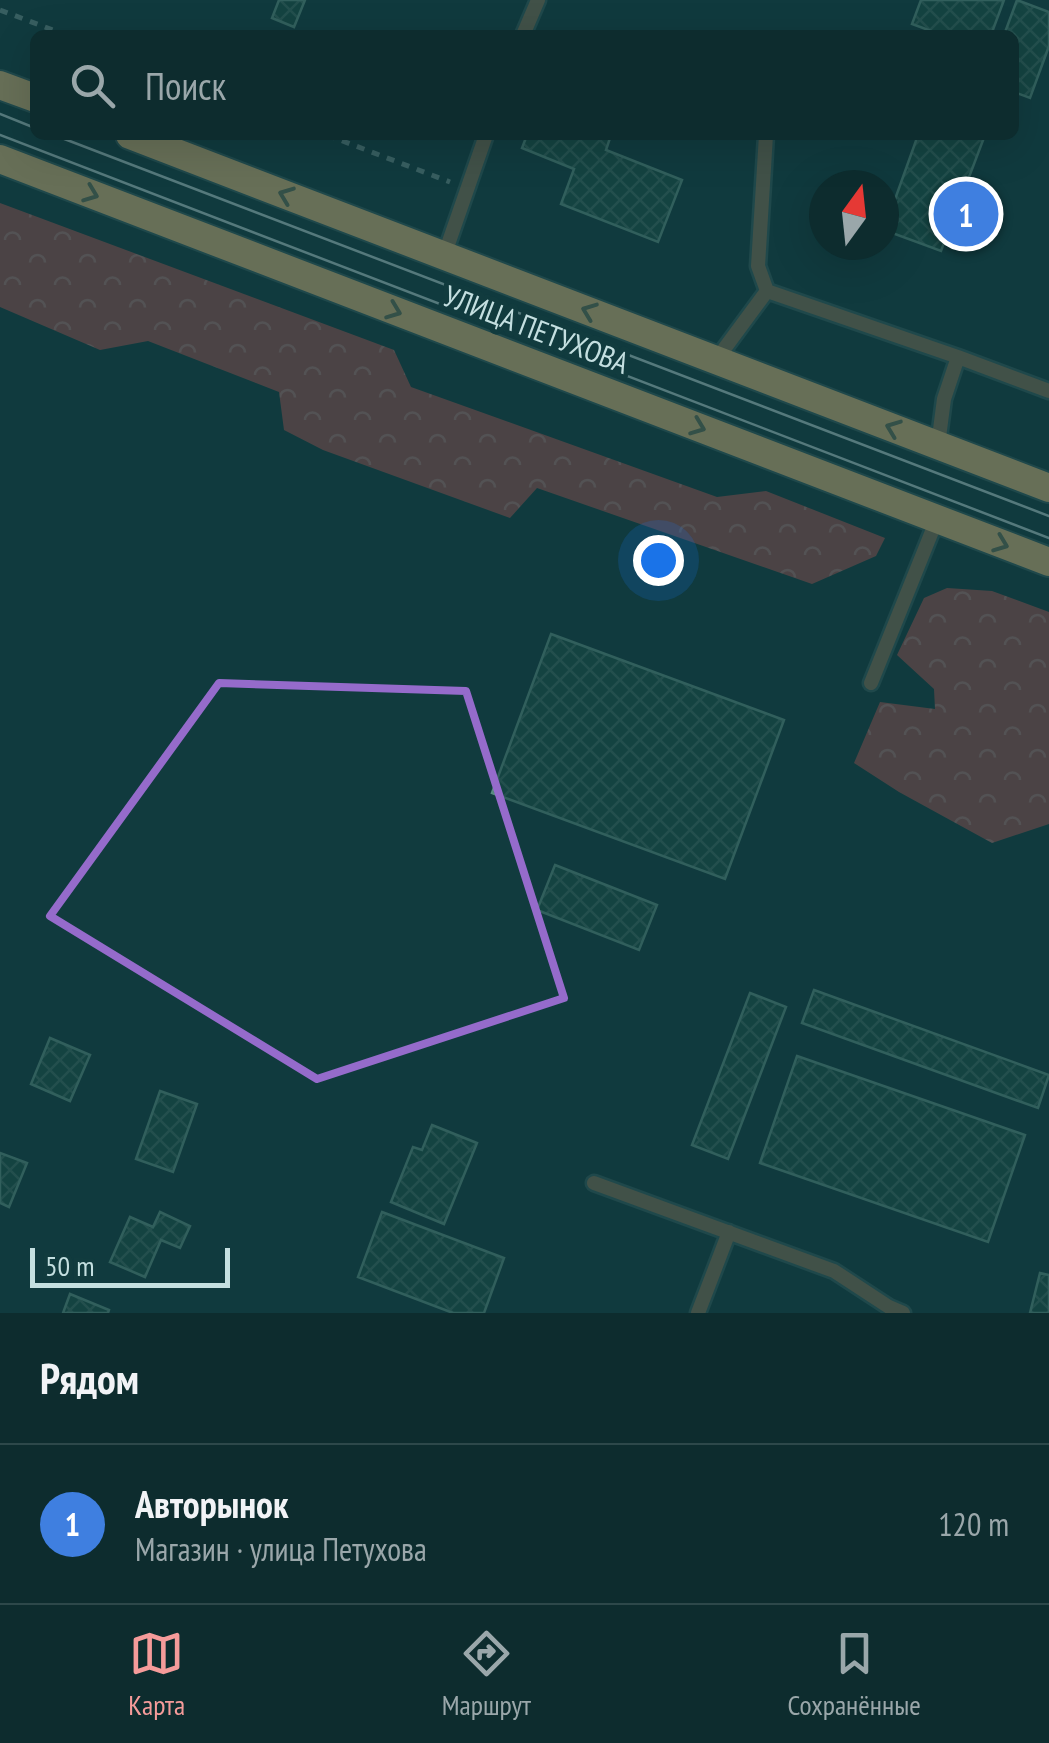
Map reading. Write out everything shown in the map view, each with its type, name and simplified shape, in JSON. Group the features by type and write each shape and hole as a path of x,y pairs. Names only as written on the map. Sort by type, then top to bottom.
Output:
{"highway":[{"path":"0,85 30,96"},
{"name":"УЛИЦА ПЕТУХОВА","path":"143,140 1049,488"},
{"name":"УЛИЦА ПЕТУХОВА","path":"0,160 1049,562"}],"lane":[{"path":"525,30 538,0"},
{"path":"444,256 484,140"},
{"path":"766,140 758,266 767,291"},
{"path":"767,291 1049,391"},
{"path":"716,360 767,291"},
{"path":"938,445 944,399 958,357"},
{"path":"871,683 937,519"},
{"path":"594,1184 834,1270 889,1308 903,1313"},
{"path":"698,1313 729,1232"}],"path":[{"path":"0,10 53,30"},
{"path":"340,140 468,188"}],"highlighted area":[{"path":"219,683 466,691 564,998 317,1079 50,916"}],"green space":[{"path":"0,203 394,350 411,387 717,497 766,491 885,538 876,556 812,584 537,488 510,518 323,450 284,430 279,392 148,341 100,350 0,307"},
{"path":"947,588 992,591 1049,612 1049,824 992,843 854,763 880,702 935,709 934,689 897,655 924,598"}],"building":[{"path":"279,0 305,0 294,27 272,18"},
{"path":"921,0 1004,0 993,30 928,30 912,24"},
{"path":"1017,0 1049,12 1049,46 1030,98 1019,94 1019,30 1006,30"},
{"path":"525,140 609,140 606,150 682,180 658,242 561,204 574,169 522,148"},
{"path":"916,140 983,140 941,251 899,236 899,188"},
{"path":"551,634 784,720 725,879 492,793"},
{"path":"555,865 657,905 639,950 537,910"},
{"path":"814,990 1049,1075 1038,1108 802,1023"},
{"path":"750,993 786,1007 728,1159 692,1145"},
{"path":"50,1038 90,1055 70,1101 31,1084"},
{"path":"797,1056 1025,1135 988,1242 760,1163"},
{"path":"160,1091 197,1104 173,1172 136,1159"},
{"path":"432,1125 477,1143 444,1224 391,1202 413,1147 422,1150"},
{"path":"0,1153 27,1163 9,1207 0,1203"},
{"path":"160,1212 190,1226 180,1248 161,1240 145,1277 110,1262 130,1217 153,1227"},
{"path":"382,1212 504,1258 484,1313 453,1313 358,1277"},
{"path":"1040,1273 1049,1275 1049,1313 1030,1313"},
{"path":"70,1294 109,1310 108,1313 63,1313"}],"tram line":[{"path":"0,114 30,126"},
{"path":"0,135 1049,538"},
{"path":"67,140 1049,516"}],"place":[{"name":"Авторынок","path":"966,214"}]}
